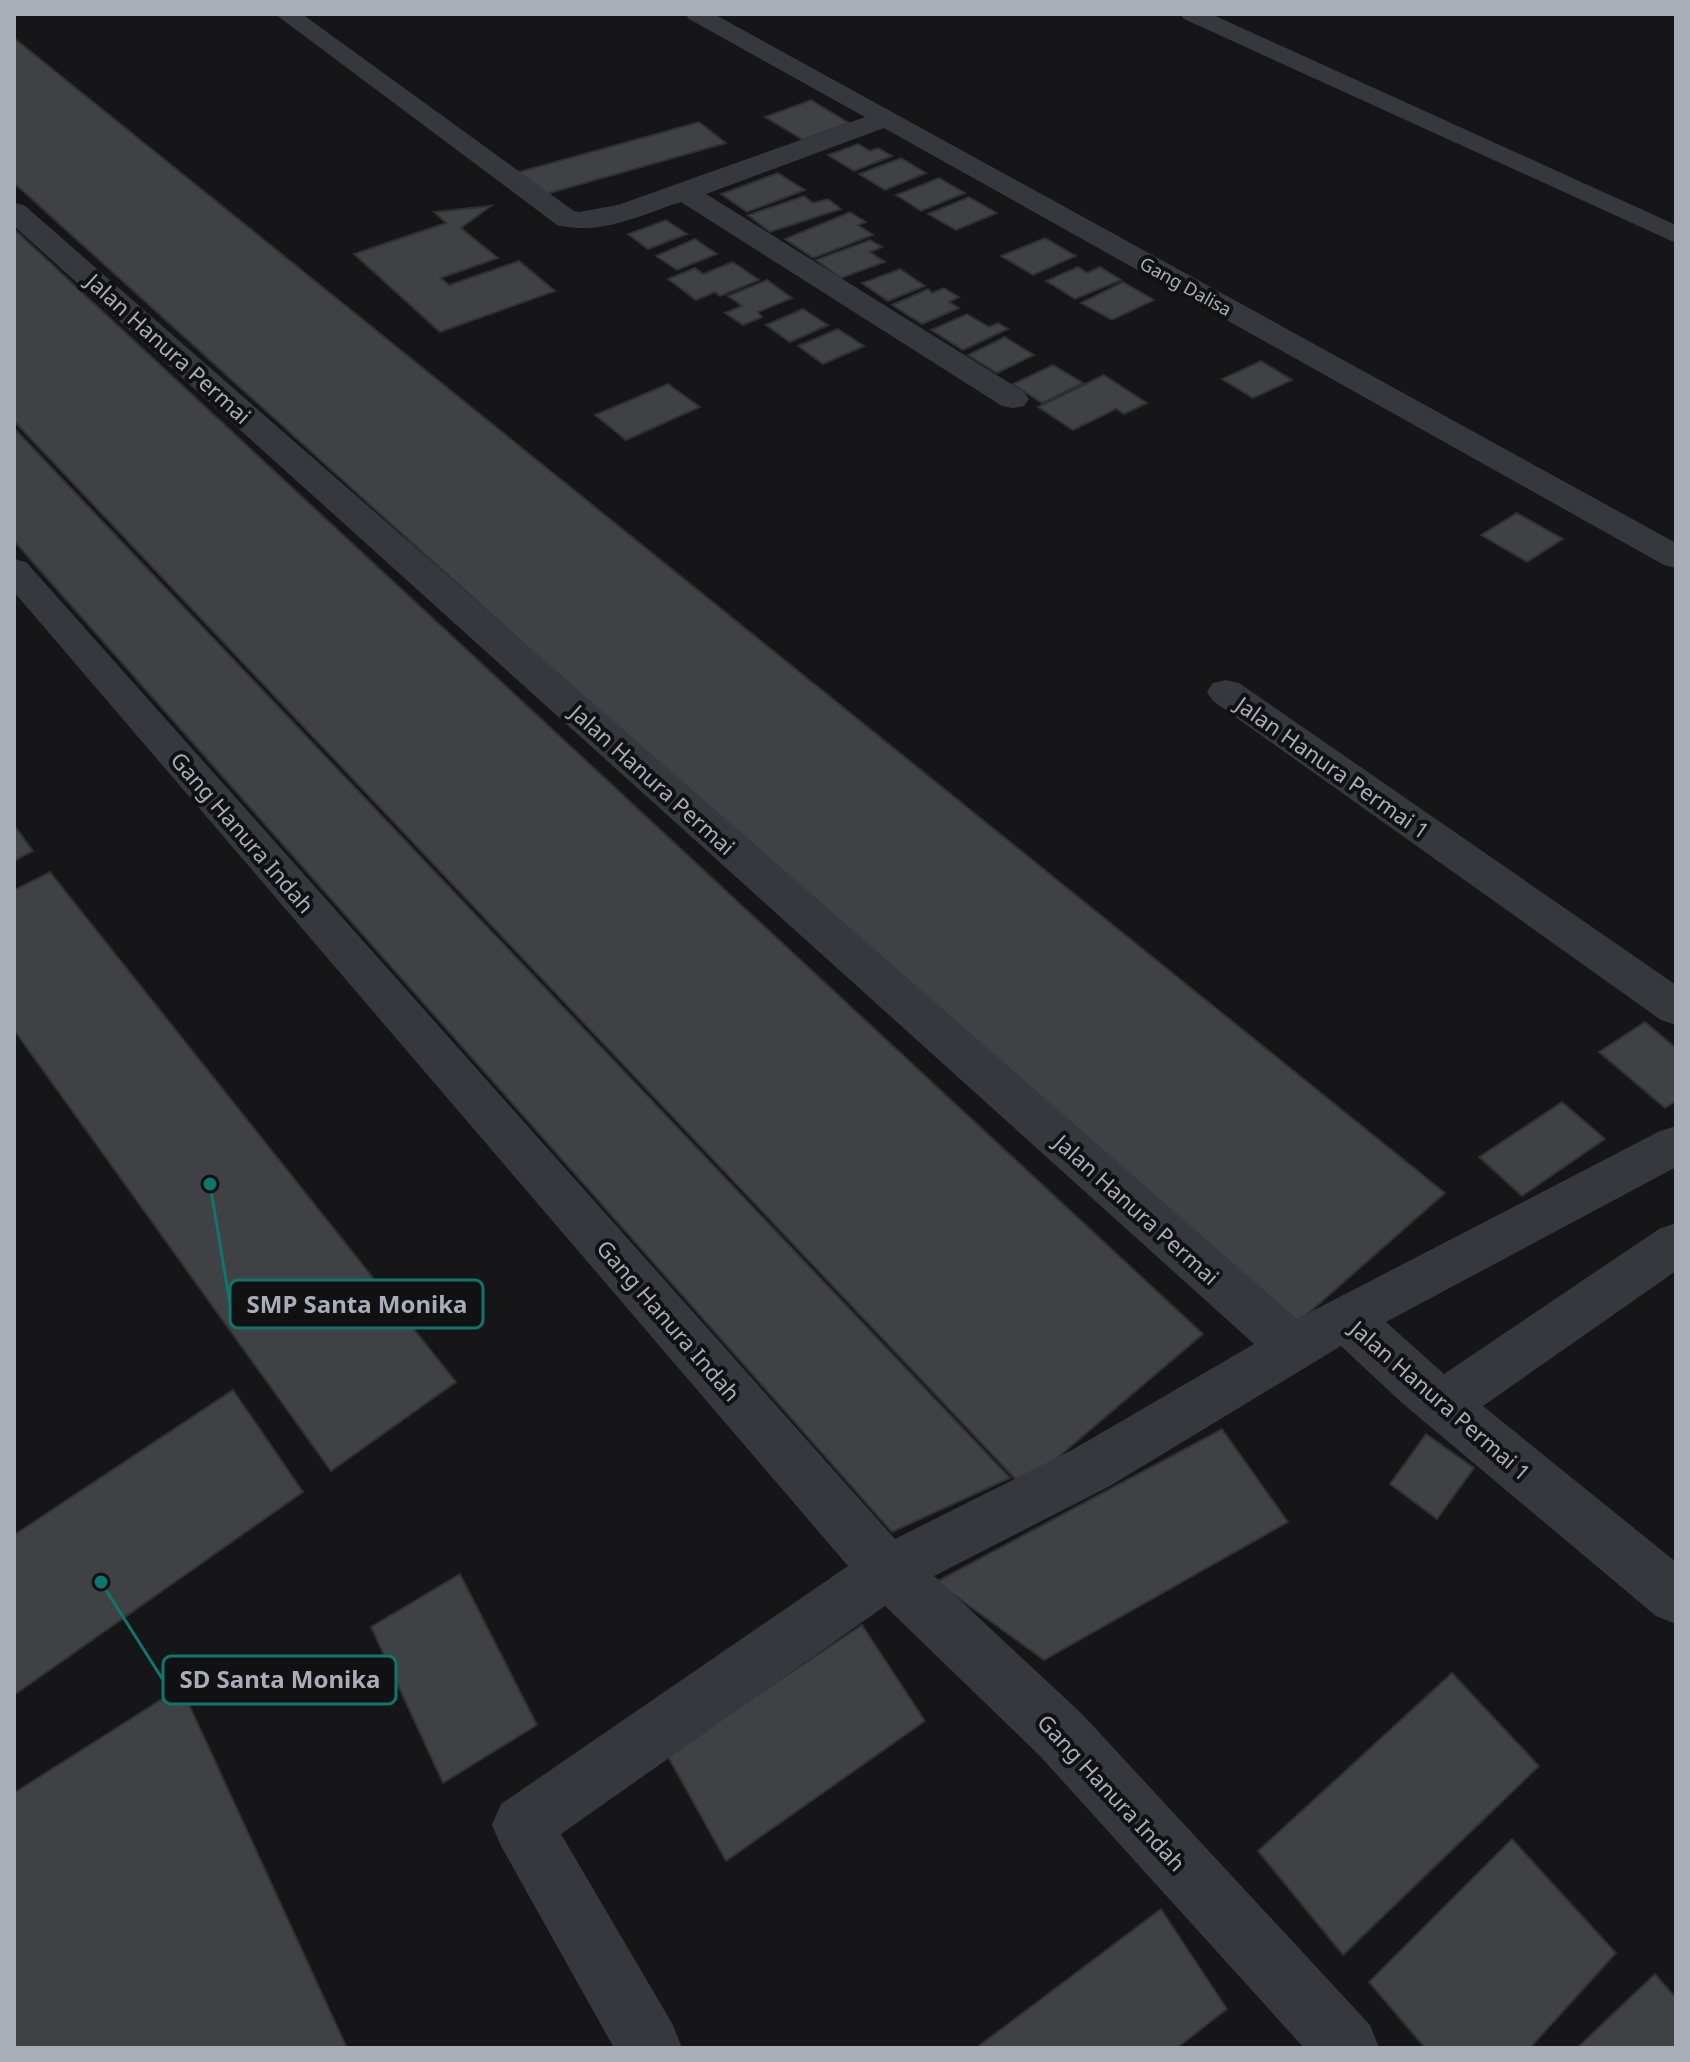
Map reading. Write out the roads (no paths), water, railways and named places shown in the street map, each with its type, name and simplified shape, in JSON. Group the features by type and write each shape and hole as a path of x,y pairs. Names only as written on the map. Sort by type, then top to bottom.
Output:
{"street":[{"path":"287,14 567,219 604,218 884,119"},
{"name":"Gang Dalisa","path":"697,14 1676,557"},
{"path":"1192,14 1676,235"},
{"path":"684,192 1013,399"},
{"name":"Jalan Hanura Permai","path":"14,211 1292,1346"},
{"name":"Gang Hanura Indah","path":"14,570 888,1571 1061,1735 1347,2048"},
{"name":"Jalan Hanura Permai 1","path":"1226,692 1676,1008"},
{"name":"Jalan Hanura Permai 1","path":"1676,1145 1396,1294 1345,1317 1443,1404 1676,1597"},
{"path":"1443,1404 1676,1244"},
{"path":"650,2048 522,1825 888,1571 1091,1468 1345,1317"}],"place":[{"name":"SMP Santa Monika","path":"210,1184"},
{"name":"SD Santa Monika","path":"101,1582"}]}
